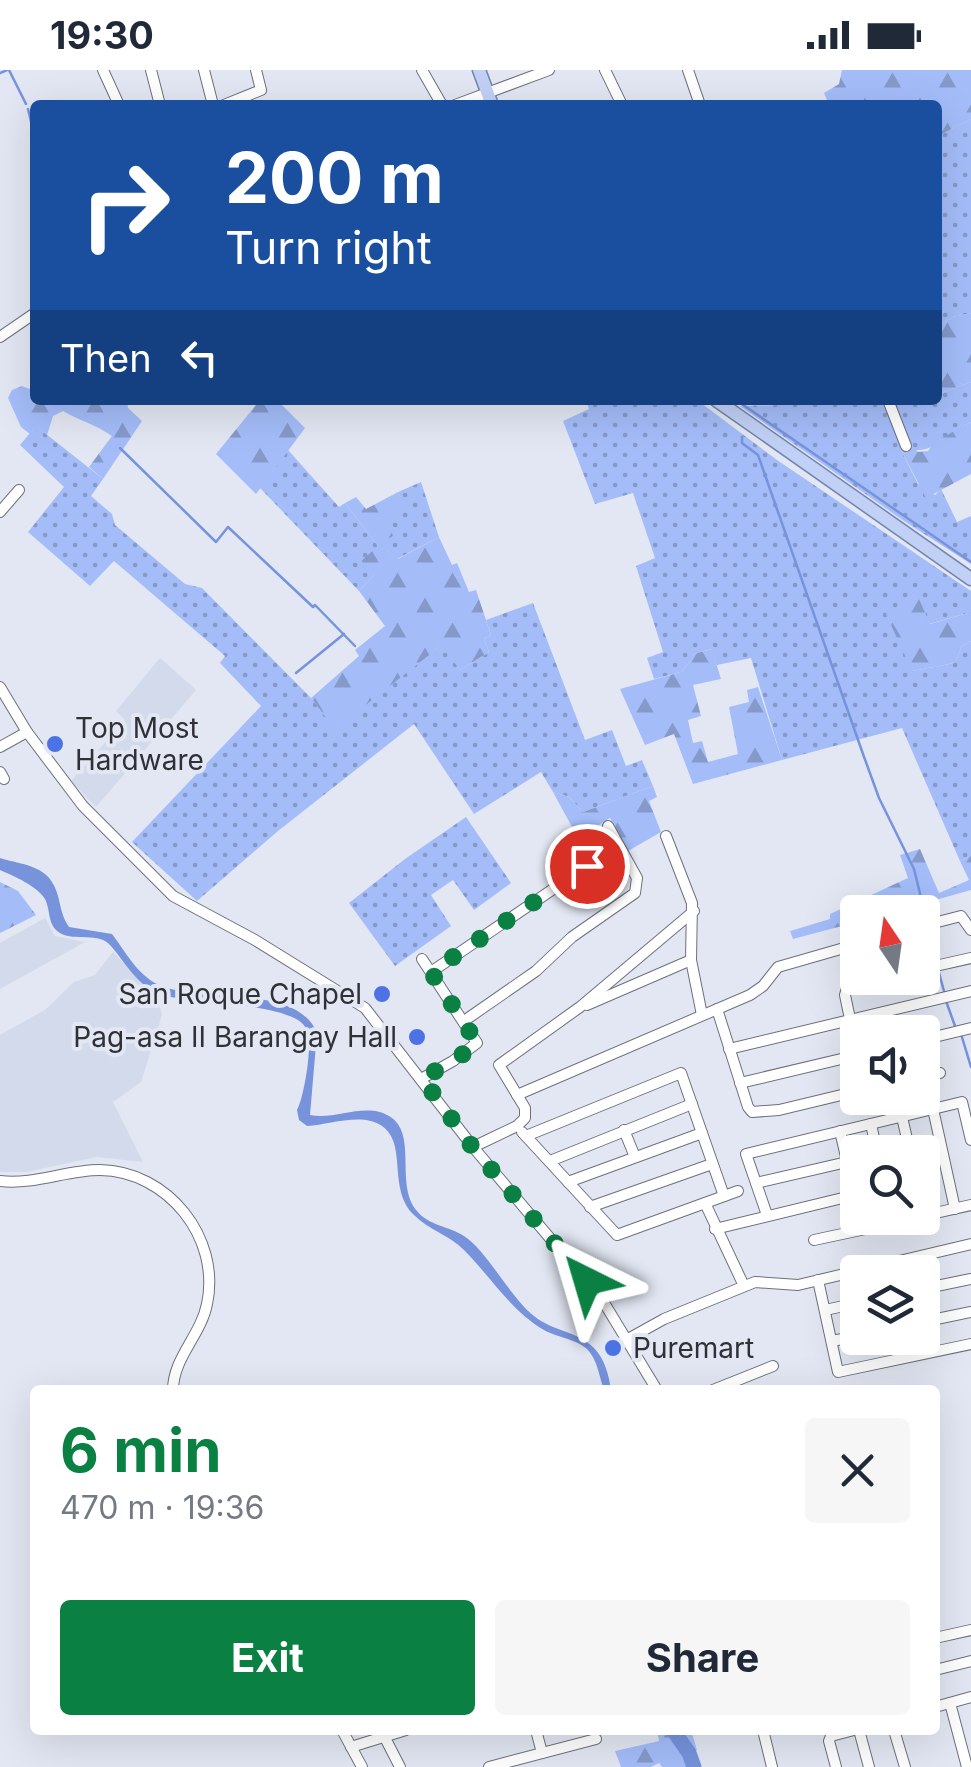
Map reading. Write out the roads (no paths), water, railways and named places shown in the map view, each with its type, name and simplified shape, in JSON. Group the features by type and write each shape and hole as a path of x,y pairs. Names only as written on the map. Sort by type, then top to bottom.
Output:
{"main road":[{"path":"479,70 489,98"},
{"path":"723,405 971,579"}],"street":[{"path":"104,70 117,100"},
{"path":"152,70 159,100"},
{"path":"204,70 212,100"},
{"path":"247,100 260,90 256,70"},
{"path":"422,70 439,100"},
{"path":"489,98 535,73 549,70"},
{"path":"605,70 620,100"},
{"path":"688,70 698,100"},
{"path":"0,337 30,317"},
{"path":"890,405 906,446"},
{"path":"0,512 19,490"},
{"path":"0,687 27,732 92,816 173,896 355,999 422,1078 473,1148 587,1281 654,1385"},
{"path":"0,747 27,732"},
{"path":"464,1021 530,976 572,937 635,894 637,878 608,826"},
{"path":"666,836 694,911 691,960 702,1015"},
{"path":"431,972 618,845"},
{"path":"473,1148 517,1126 526,1113 499,1065 580,1007 694,911"},
{"path":"940,921 961,916 971,930"},
{"path":"517,1094 757,992 778,967 840,949"},
{"path":"940,965 971,958"},
{"path":"422,959 477,1043 422,1078"},
{"path":"580,1007 610,998 691,960"},
{"path":"868,1015 971,992"},
{"path":"717,1009 748,1108 758,1113 840,1095"},
{"path":"729,1049 840,1021"},
{"path":"940,1036 971,1028"},
{"path":"740,1084 840,1060"},
{"path":"526,1136 681,1073 724,1196"},
{"path":"940,1107 962,1102 971,1140"},
{"path":"550,1162 692,1104"},
{"path":"767,1215 746,1154 906,1115"},
{"path":"934,1115 955,1209"},
{"path":"902,1116 906,1135"},
{"path":"871,1124 873,1135"},
{"path":"517,1126 616,1235 738,1190"},
{"path":"624,1130 635,1157"},
{"path":"568,1182 702,1133"},
{"path":"590,1207 712,1164"},
{"path":"756,1183 840,1164"},
{"path":"0,1181 112,1172 153,1185 185,1213 204,1251 209,1293 201,1324 174,1375 173,1385"},
{"path":"715,1229 840,1199"},
{"path":"705,1203 744,1286"},
{"path":"940,1212 971,1206"},
{"path":"814,1240 840,1231"},
{"path":"628,1339 664,1319 760,1281 790,1286 971,1244"},
{"path":"940,1285 971,1279"},
{"path":"818,1280 838,1372 971,1344"},
{"path":"825,1310 840,1307"},
{"path":"940,1318 971,1312"},
{"path":"832,1341 840,1339"},
{"path":"726,1385 773,1366"},
{"path":"940,1637 971,1630"},
{"path":"940,1669 971,1660"},
{"path":"940,1706 971,1697"},
{"path":"950,1703 968,1767"},
{"path":"345,1735 362,1767"},
{"path":"351,1747 378,1735"},
{"path":"383,1735 388,1756 400,1767"},
{"path":"537,1735 542,1753"},
{"path":"763,1735 772,1767"},
{"path":"834,1735 829,1741 836,1767"},
{"path":"858,1735 869,1767"},
{"path":"895,1735 905,1767"},
{"path":"490,1767 596,1739"}],"waterway":[{"path":"0,73 7,70"},
{"path":"9,70 26,104"},
{"path":"28,109 30,117"},
{"path":"743,405 971,562"},
{"path":"742,437 742,443 758,455 879,798 914,869 920,895"},
{"path":"120,448 216,542 228,527 355,646"},
{"path":"296,673 344,634"},
{"path":"940,976 945,995"},
{"path":"946,1001 955,1026"},
{"path":"961,1034 971,1067"},
{"path":"676,1735 694,1767"}],"place":[{"name":"Top Most Hardware","path":"55,744"},
{"name":"San Roque Chapel","path":"382,994"},
{"name":"Pag-asa II Barangay Hall","path":"417,1037"},
{"name":"Puremart","path":"613,1348"}]}
